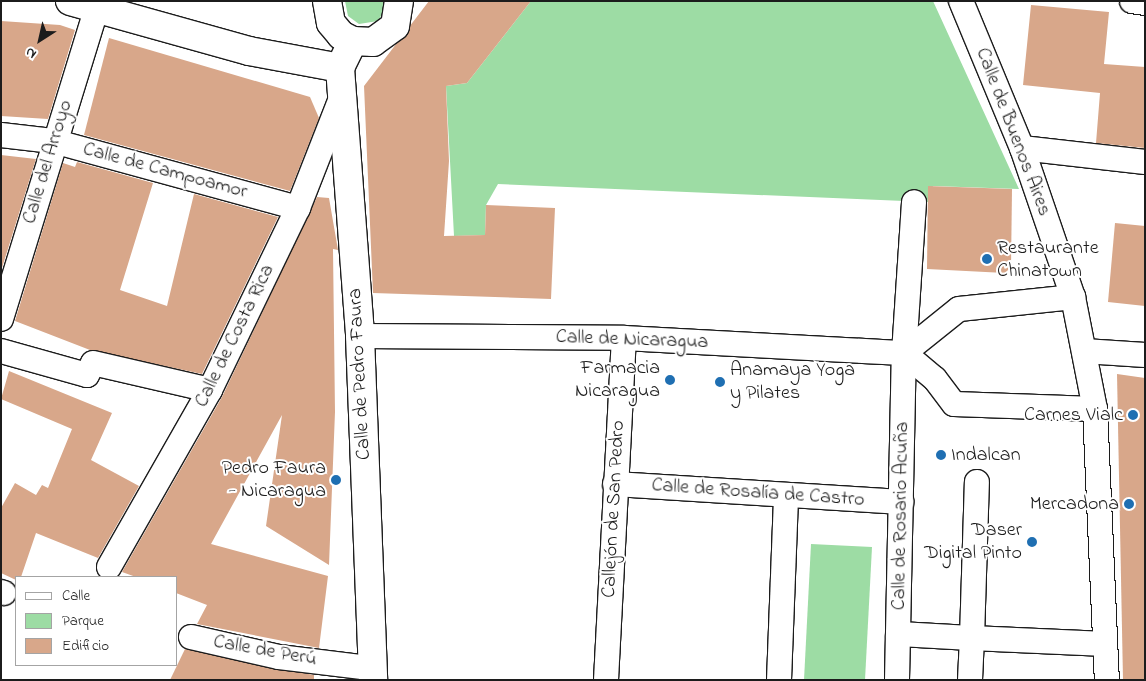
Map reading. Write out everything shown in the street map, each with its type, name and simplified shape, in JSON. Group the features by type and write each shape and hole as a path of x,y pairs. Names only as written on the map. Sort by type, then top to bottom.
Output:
{"street":[{"path":"70,1 97,6 249,51 340,68 353,42"},
{"path":"327,1 330,23 353,42"},
{"path":"353,42 385,36 395,26 399,1"},
{"name":"Calle de Buenos Aires","path":"961,1 1022,148 1074,297 1095,408 1107,680"},
{"path":"1132,1 1145,3"},
{"name":"Calle del Arroyo","path":"1,319 54,141 97,6"},
{"name":"Calle de Pedro Faura","path":"340,68 360,336 371,674"},
{"name":"Calle de Costa Rica","path":"109,567 210,390 298,208 342,96"},
{"name":"Calle de Campoamor","path":"1,135 54,141 298,208"},
{"path":"1022,148 1145,162"},
{"name":"Calle de Rosario Acuña","path":"897,680 904,353 914,202"},
{"path":"1074,297 959,309 904,353 935,379 954,404 1095,408"},
{"name":"Calle de Nicaragua","path":"360,336 624,338 904,353"},
{"name":"Callejón de San Pedro","path":"606,680 624,338"},
{"path":"1,351 87,375 93,363 210,390"},
{"path":"1084,351 1145,355"},
{"path":"970,680 977,482"},
{"name":"Calle de Rosalía de Castro","path":"615,484 901,502"},
{"path":"779,680 786,496"},
{"path":"898,634 1105,644"},
{"name":"Calle de Perú","path":"191,637 279,657 371,674"}],"green space":[{"path":"345,1 386,1 385,9 378,21 359,24 348,16"},
{"path":"531,1 933,1 1019,189 933,186 928,202 498,184 486,205 485,235 454,236 446,86 467,83"},
{"path":"811,544 872,547 865,680 804,680"}],"building":[{"path":"429,1 531,1 467,83 446,86 449,161 444,236 485,235 486,205 555,208 551,299 373,293 364,86"},
{"path":"1031,5 1109,12 1104,64 1145,67 1145,148 1096,143 1100,93 1023,85"},
{"path":"1,21 60,25 75,30 48,119 1,116"},
{"path":"109,38 310,97 319,118 290,191 84,135"},
{"path":"1,155 36,159 1,271"},
{"path":"77,162 153,183 120,290 167,306 194,194 278,217 202,374 90,350 15,321 63,163 75,167"},
{"path":"928,186 1012,189 1011,267 1005,273 927,269"},
{"path":"317,197 329,198 338,250 333,249 335,412 329,565 266,526 282,415 211,544 328,576 319,648 197,624 207,605 178,594 178,576 133,576 122,572 222,397"},
{"path":"1115,223 1145,226 1145,306 1108,302"},
{"path":"9,371 112,413 91,460 139,486 98,558 36,533 21,576 15,576 15,580 1,573 1,508 15,483 36,495 42,485 48,488 72,429 1,399"},
{"path":"1117,374 1145,378 1145,680 1123,680"},
{"path":"185,649 314,675 314,680 170,680"}],"place":[{"name":"Restaurante Chinatown","path":"987,259"},
{"name":"Farmacia Nicaragua","path":"670,380"},
{"name":"Anamaya Yoga y Pilates","path":"720,382"},
{"name":"Carnes Vialc","path":"1133,415"},
{"name":"Indalcan","path":"941,455"},
{"name":"Pedro Faura - Nicaragua","path":"336,480"},
{"name":"Mercadona","path":"1129,504"},
{"name":"Daser Digital Pinto","path":"1032,542"}]}
